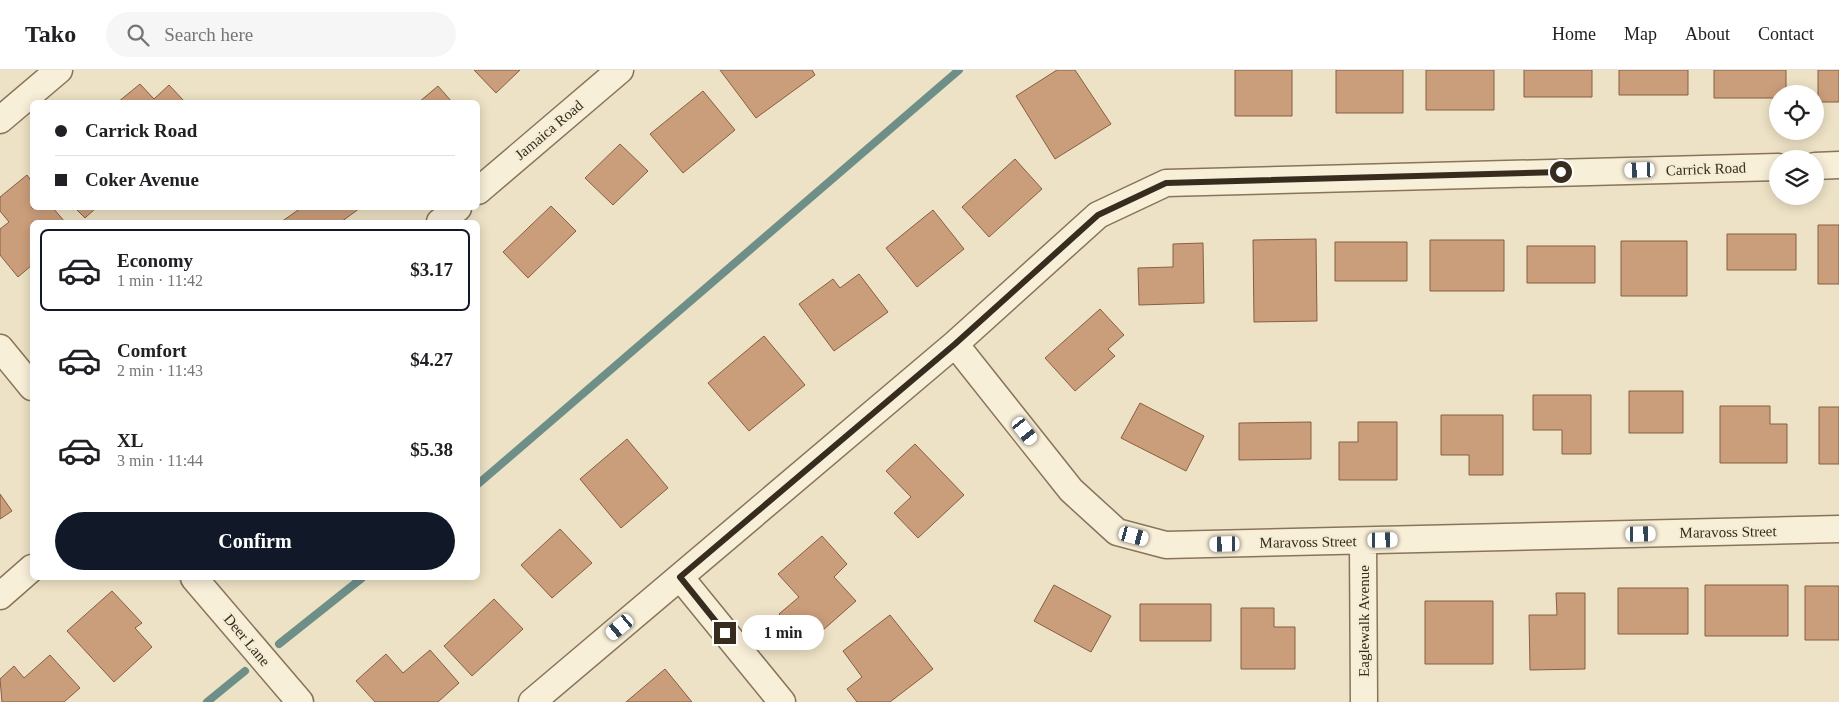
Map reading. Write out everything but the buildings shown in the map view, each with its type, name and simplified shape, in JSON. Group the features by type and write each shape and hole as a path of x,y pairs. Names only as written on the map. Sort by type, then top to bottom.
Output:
{"street":[{"path":"0,120 59,70"},
{"name":"Jamaica Road","path":"480,189 620,70"},
{"path":"1824,166 1839,165"},
{"name":"Carrick Road","path":"532,702 955,344 1098,215 1166,183 1769,167"},
{"path":"443,220 455,210"},
{"name":"Maravoss Street","path":"955,344 1071,490 1117,532 1166,545 1839,529"},
{"path":"0,348 30,385"},
{"name":"Eaglewalk Avenue","path":"1363,541 1364,702"},
{"path":"0,596 30,570"},
{"path":"680,577 782,702"},
{"name":"Deer Lane","path":"196,580 300,702"}],"waterway":[{"path":"480,482 959,70"},
{"path":"279,644 359,580"},
{"path":"207,702 245,671"}],"route":[{"path":"725,633 680,577 955,344 1098,215 1166,183 1561,172"}]}
